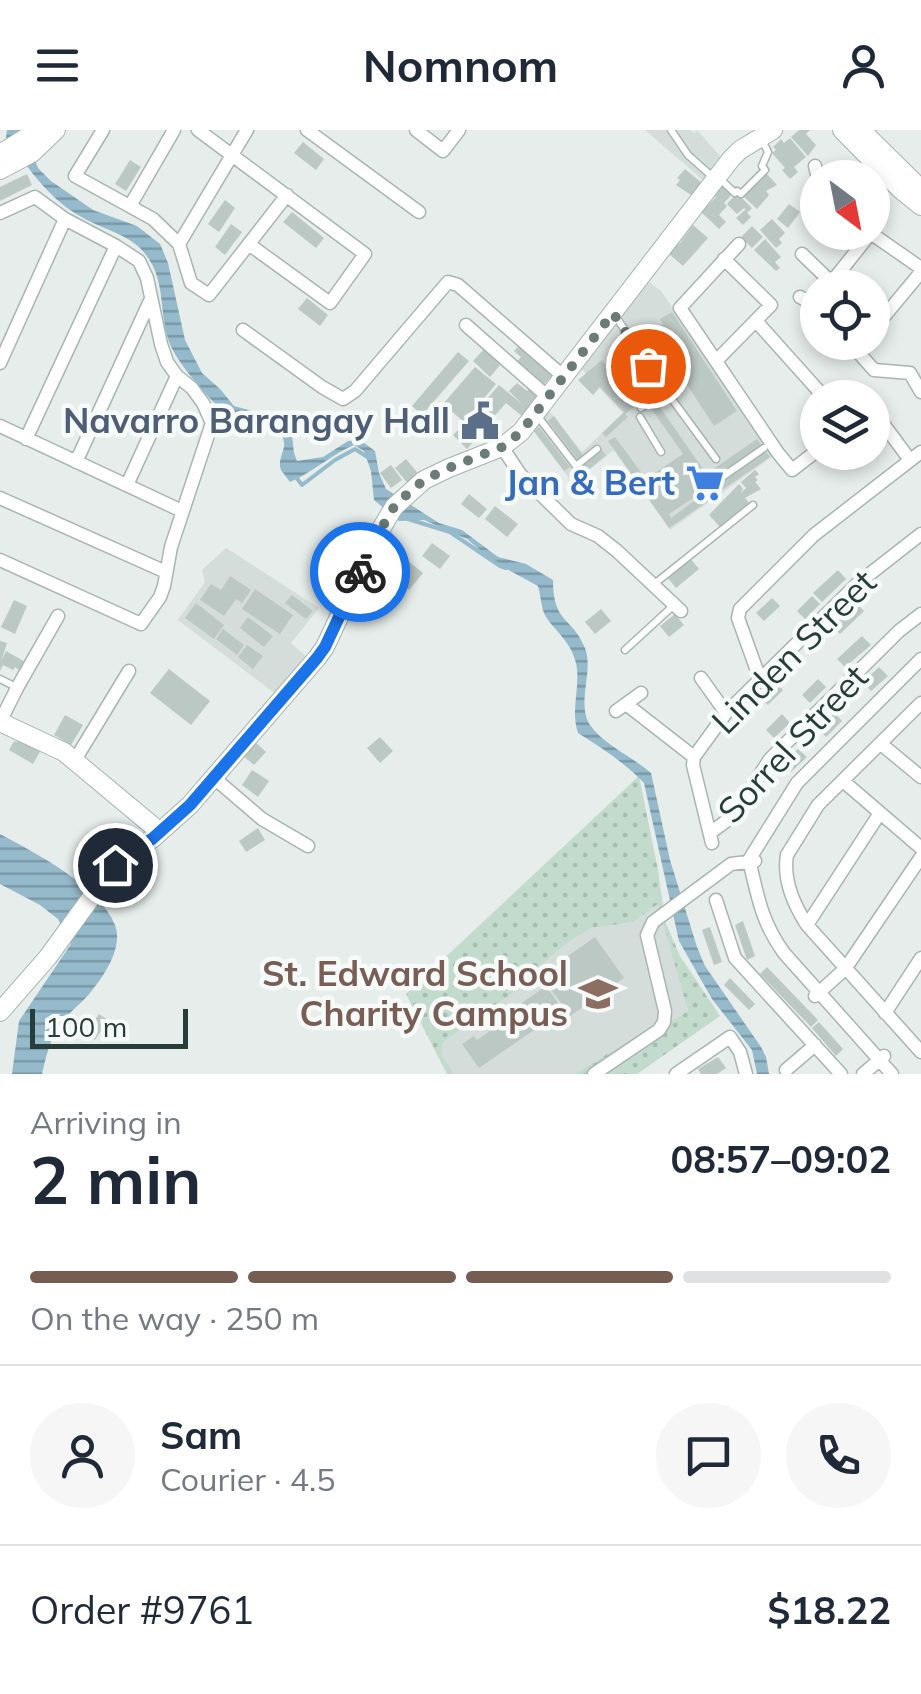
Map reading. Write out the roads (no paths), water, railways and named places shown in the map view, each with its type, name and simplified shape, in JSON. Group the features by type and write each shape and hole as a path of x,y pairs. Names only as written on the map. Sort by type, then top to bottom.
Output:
{"street":[{"path":"5,160 56,130"},
{"path":"103,130 76,176 153,219 179,244 191,282 208,295 287,195"},
{"path":"130,206 174,130"},
{"path":"198,130 365,254 330,303 250,244"},
{"path":"179,244 248,130"},
{"path":"306,130 419,212"},
{"path":"416,130 444,151 459,130"},
{"path":"842,130 921,206"},
{"path":"862,130 921,189"},
{"path":"0,1012 62,938 120,858 160,832 190,805 325,647 394,507 424,480 502,447 521,432 731,159 758,135"},
{"path":"0,213 36,197 66,219 131,254 144,268 167,362 204,402 212,423 182,510 164,586 141,624 0,560"},
{"path":"1,359 66,219"},
{"path":"738,244 680,308 778,453 792,470 800,464"},
{"path":"26,439 116,246"},
{"path":"890,248 921,270 890,309"},
{"path":"841,270 857,250"},
{"path":"802,254 816,270"},
{"path":"716,361 771,305 724,260"},
{"path":"243,330 343,399 355,391 448,282 458,285 564,376"},
{"path":"76,462 150,301"},
{"path":"756,321 809,380"},
{"path":"466,326 548,397"},
{"path":"867,360 874,370 917,374 921,392"},
{"path":"126,485 177,376"},
{"path":"0,426 182,510"},
{"path":"760,679 738,618 740,609 814,536 915,456 890,431"},
{"path":"502,447 520,474 571,524 598,536 617,551 677,608"},
{"path":"0,498 166,572"},
{"name":"Linden Street","path":"711,838 694,757 726,713 856,584 921,534"},
{"name":"Sorrel Street","path":"711,838 733,816 770,759 921,614"},
{"path":"58,616 0,722 64,752 160,832"},
{"path":"892,1074 882,1058 817,994 784,953 765,923 752,861 797,783 921,660"},
{"path":"75,760 129,671"},
{"path":"701,678 726,713"},
{"path":"641,693 621,708 694,757"},
{"path":"921,704 818,805 787,854 786,864 794,905 807,924 921,1052"},
{"path":"881,744 921,777"},
{"path":"213,777 262,819 308,846"},
{"path":"843,781 921,848"},
{"path":"807,924 880,814"},
{"path":"817,994 845,969 921,857"},
{"path":"594,1074 659,1030 664,1022 665,1010 647,936 654,922 732,864 752,861"},
{"path":"716,900 735,958 841,1074"},
{"path":"886,1013 921,958"},
{"path":"676,1074 730,1036 740,1052 746,1074"},
{"path":"786,1070 815,1045"},
{"path":"863,1074 882,1058"}],"lane":[{"path":"671,130 688,154 734,193 741,194 765,170 762,166 768,152 758,135"},
{"path":"613,313 716,459"},
{"path":"661,452 641,412 666,392"},
{"path":"536,413 576,466 598,449"},
{"path":"704,489 764,448"},
{"path":"652,586 753,506"},
{"path":"626,650 677,608"},
{"path":"0,679 17,688"}],"water":[{"path":"7,130 24,130 38,168 51,181 93,210 137,226 160,244 185,340 202,373 234,406 291,425 297,461 323,457 348,441 360,440 375,451 386,489 439,523 462,530 498,557 526,564 553,580 556,605 585,648 586,716 603,739 651,773 670,860 697,947 705,966 761,1047 769,1074 757,1074 752,1050 712,999 679,941 644,783 578,733 576,663 567,643 544,614 538,586 494,562 467,539 424,520 399,521 374,500 364,451 354,445 290,482 281,470 284,443 280,434 271,427 242,422 222,410 175,354 165,327 156,272 149,259 132,242 85,219 56,199 6,137"},
{"path":"0,834 81,884 107,911 117,933 108,967 57,1029 42,1074 12,1074 19,1021 71,944 58,919 0,884"}],"waterway":[{"path":"296,477 302,485 355,449 369,458"},
{"path":"408,519 450,532 506,568"}],"place":[{"name":"Navarro Barangay Hall","path":"480,421"},
{"name":"Jan & Bert","path":"705,483"},
{"name":"St. Edward School Charity Campus","path":"598,994"}]}
